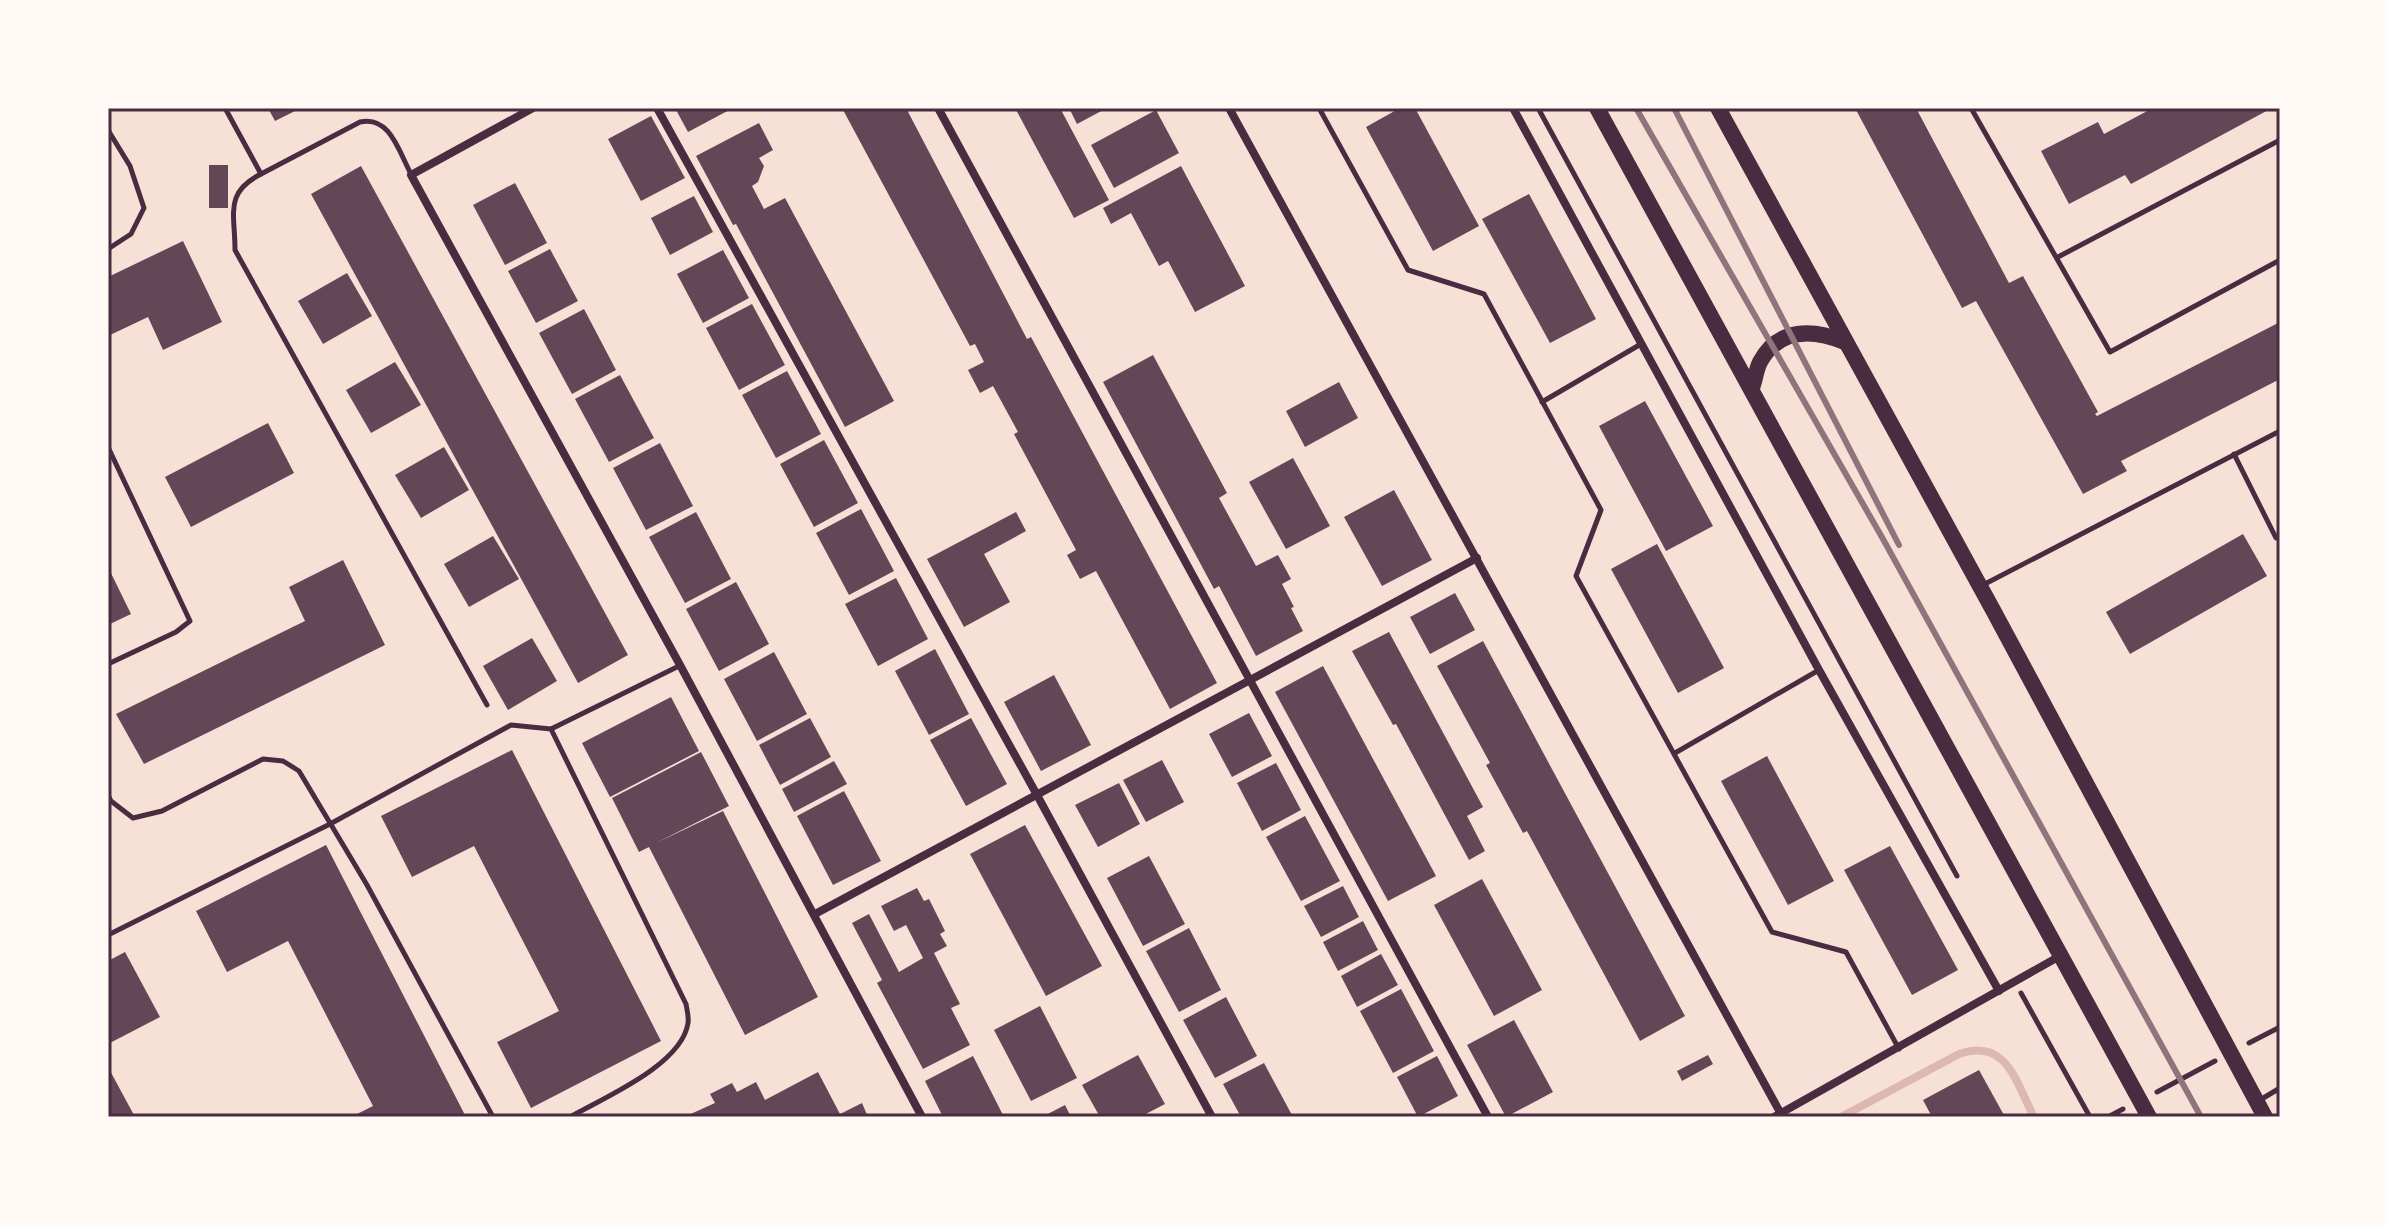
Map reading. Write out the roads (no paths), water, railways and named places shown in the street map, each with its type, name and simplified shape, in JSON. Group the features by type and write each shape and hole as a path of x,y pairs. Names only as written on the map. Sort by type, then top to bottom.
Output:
{"main road":[{"path":"1597,108 2149,1117"},
{"path":"1718,108 1981,586 2265,1117"},
{"path":"1752,388 1760,362 1778,342 1803,332 1816,332 1845,342"}],"street":[{"path":"533,108 411,175 680,665 922,1117"},
{"path":"657,108 1212,1117"},
{"path":"938,108 1488,1117"},
{"path":"1229,108 1477,558 1777,1116 2060,956"},
{"path":"1513,108 1819,670 1999,991"},
{"path":"815,914 1477,558"}],"lane":[{"path":"225,108 261,174"},
{"path":"1319,108 1408,270 1484,294 1601,510 1576,576 1772,932 1846,952 1899,1049"},
{"path":"1971,108 2110,352 2280,260"},
{"path":"411,175 382,123 371,119 360,122 240,187 236,196 235,250 487,705"},
{"path":"108,130 130,166 144,208 131,234 108,249"},
{"path":"2058,257 2280,140"},
{"path":"1542,402 1641,344"},
{"path":"1981,586 2280,431"},
{"path":"108,447 190,621 176,632 108,664"},
{"path":"2234,454 2276,538 2280,536"},
{"path":"108,935 330,824 511,725 551,729 680,665"},
{"path":"1675,753 1819,670"},
{"path":"551,729 686,1004 688,1023 682,1039 656,1067 570,1117"},
{"path":"108,795 133,818 162,811 263,759 283,761 299,771 367,885 493,1117"},
{"path":"2257,1101 2280,1088"}],"waterway":[{"path":"1841,1117 1959,1054 1975,1050 1999,1057 2008,1066 2034,1117"}],"railway":[{"path":"1636,108 1883,539 2201,1117"},
{"path":"1674,108 1899,545"}]}
